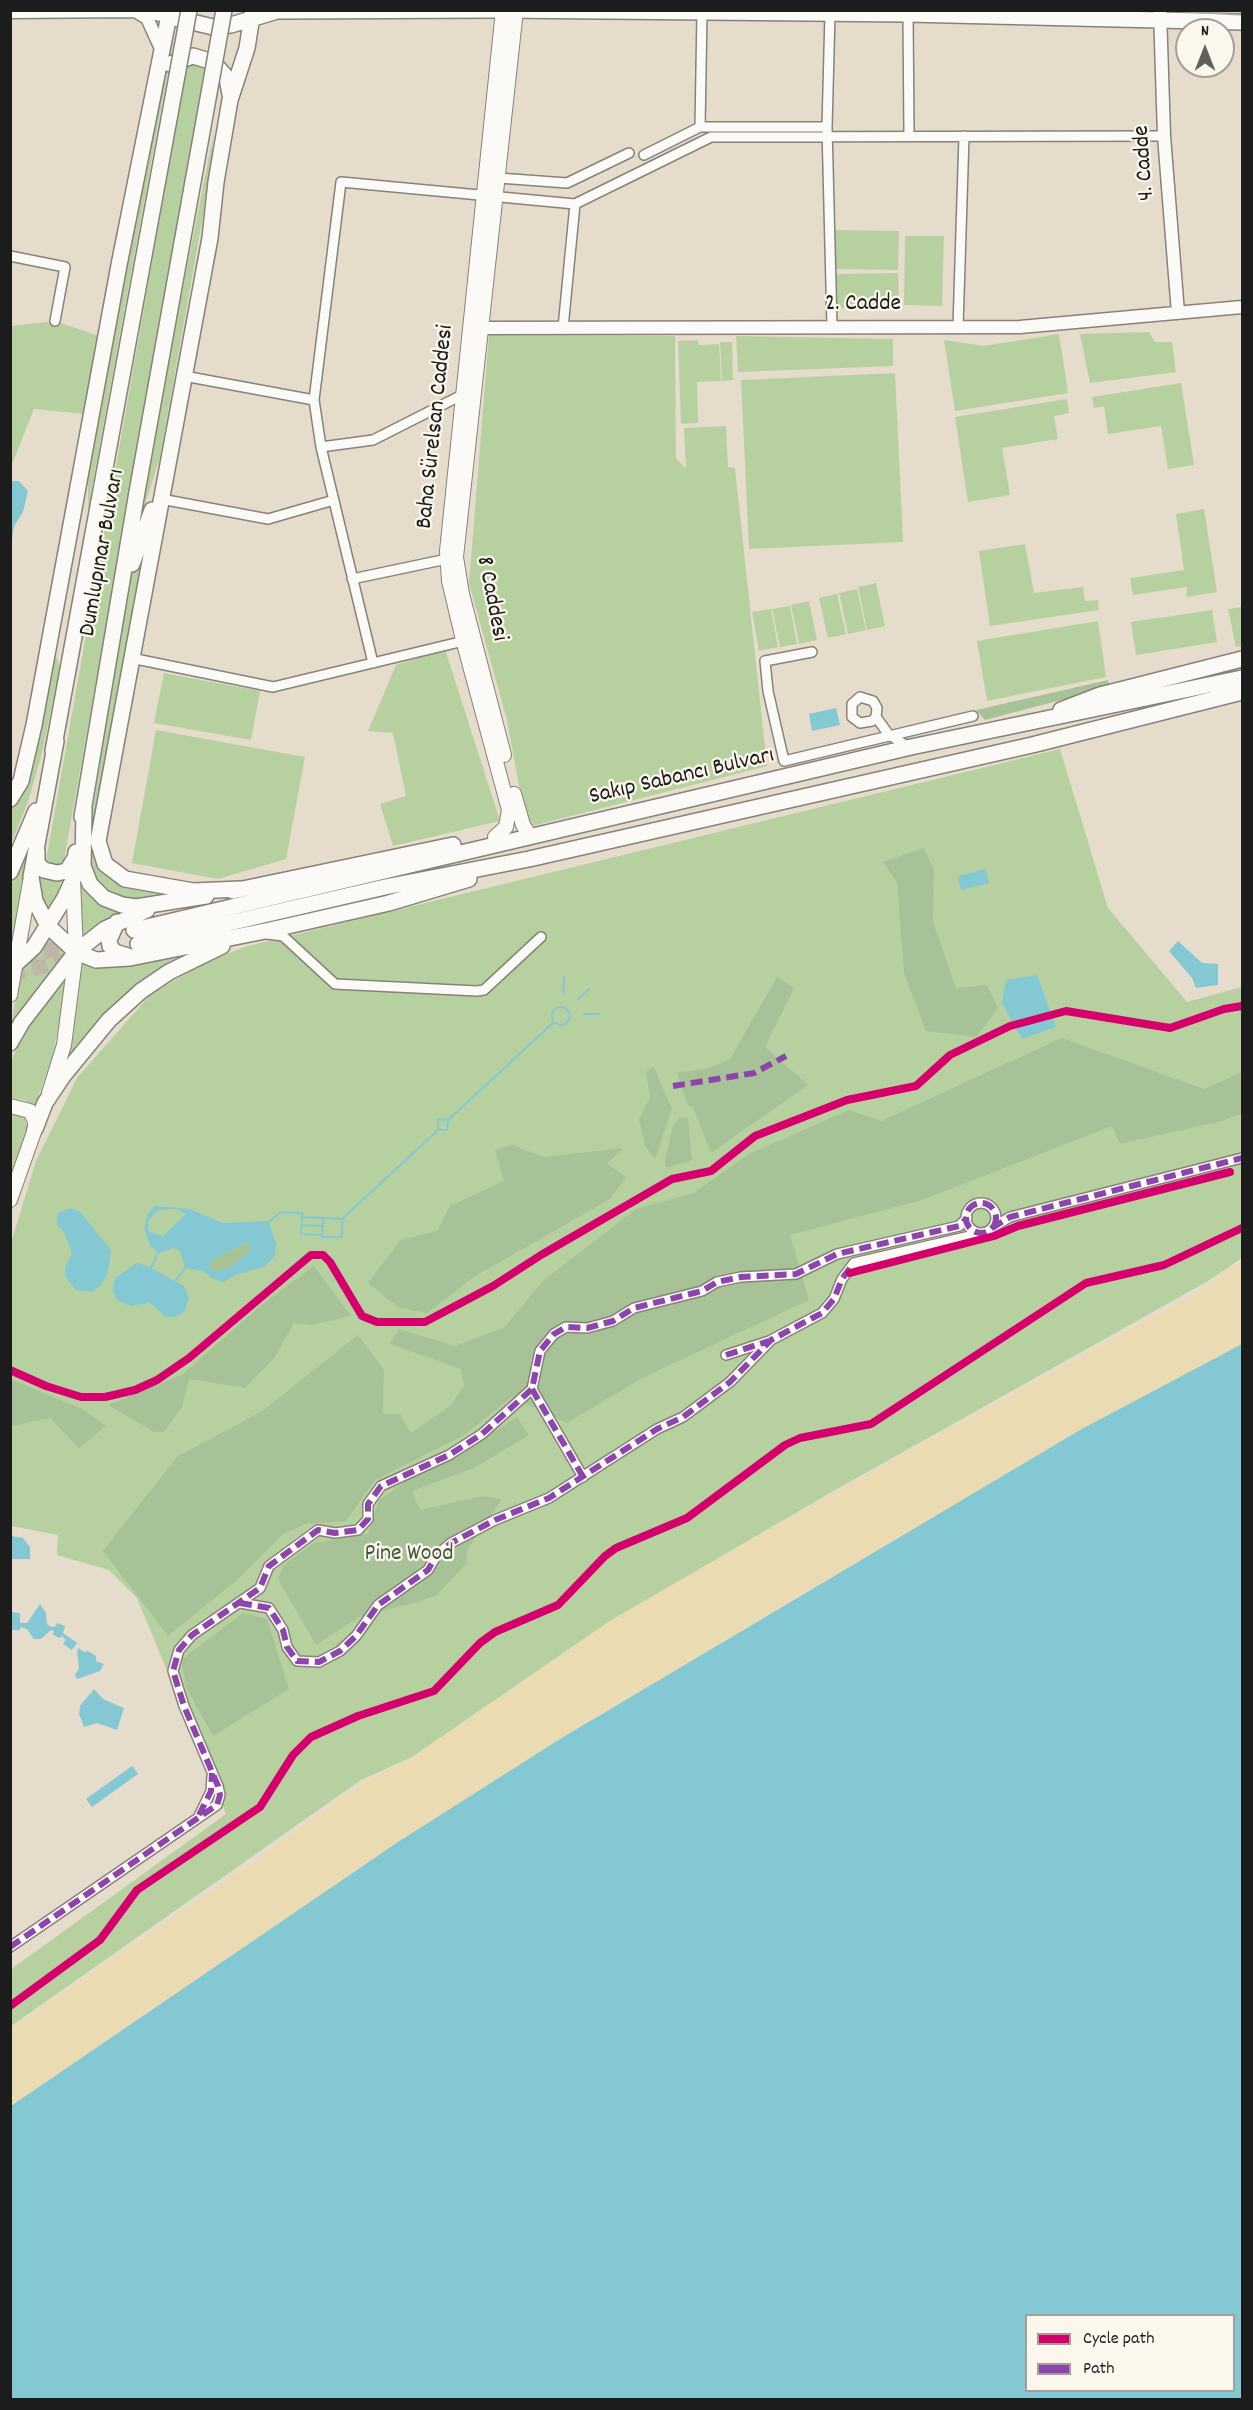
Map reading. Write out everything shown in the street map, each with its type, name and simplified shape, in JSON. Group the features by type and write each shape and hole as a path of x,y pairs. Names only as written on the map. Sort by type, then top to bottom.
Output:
{"main road":[{"name":"Dumlupınar Bulvarı","path":"10,872 40,799 56,741 189,10"},
{"name":"Dumlupınar Bulvarı","path":"45,1104 64,1045 76,952 73,880 76,854 118,599 224,10"},
{"path":"10,799 21,781 52,629 119,265 170,13 213,27 252,15 277,11 495,10"},
{"path":"504,10 1160,15 1242,22"},
{"name":"Baha Sürelsan Caddesi","path":"482,328 504,10"},
{"name":"Baha Sürelsan Caddesi","path":"495,837 506,827 509,810 447,559 462,395 491,197 499,178 516,11"},
{"path":"240,889 193,891 132,881 113,873 102,859 98,841 210,238 216,182 230,100 247,48 252,15"},
{"path":"158,79 172,62 193,56 203,57 222,69 227,78 230,100"},
{"name":"8 Caddesi","path":"482,328 456,557 468,640 518,810 530,836"},
{"path":"118,599 166,471"},
{"path":"81,474 85,576"},
{"path":"52,629 67,671"},
{"path":"1003,730 1100,695 1242,658"},
{"path":"1038,718 1242,669"},
{"name":"Sakıp Sabancı Bulvarı","path":"135,944 530,836 909,747 1003,730 1242,678"},
{"name":"Sakıp Sabancı Bulvarı","path":"529,859 1032,745 1242,692"},
{"path":"1032,745 1242,701"},
{"path":"10,995 56,741"},
{"path":"84,808 83,866 95,891 122,906 158,906"},
{"path":"10,1043 29,1012 76,952 117,922 158,906 495,837 530,836"},
{"path":"37,845 38,864 44,870 57,873 67,871 73,864 76,854"},
{"path":"31,876 36,901 48,926 76,952 96,960 135,944 385,887 529,859"},
{"path":"117,922 108,940 110,946 121,955 135,944 252,933 389,903 529,859"},
{"path":"14,967 34,947 73,880"},
{"path":"10,1200 45,1104 92,1040 126,1004 169,972 252,933"},
{"path":"10,1106 30,1111 35,1121 35,1129"}],"street":[{"path":"135,11 147,18 159,43 162,56"},
{"path":"10,12 170,13"},
{"path":"700,127 702,13"},
{"path":"830,14 828,131 832,326"},
{"path":"908,14 909,135"},
{"name":"4. Cadde","path":"1160,15 1164,135 1179,313"},
{"path":"644,155 700,127 964,136 1164,135"},
{"path":"373,663 321,447 314,400 341,182 575,204 711,137 828,131"},
{"path":"958,327 964,136"},
{"path":"499,178 567,183 629,153"},
{"path":"563,328 575,204"},
{"path":"10,256 65,267 55,321"},
{"name":"2. Cadde","path":"482,328 1020,327 1242,307"},
{"path":"184,376 314,400"},
{"path":"321,447 374,440 462,395"},
{"path":"161,499 268,519 334,500"},
{"path":"352,579 447,559"},
{"path":"131,658 273,687 468,640"},
{"path":"812,652 765,661 768,691 784,761 973,716"},
{"path":"876,717 889,735 909,747"},
{"path":"878,755 889,735"},
{"path":"252,933 283,936 335,984 477,991 484,990 541,937"},
{"path":"726,1355 771,1340 822,1313 834,1299 842,1279 854,1263 987,1231 1010,1217 1242,1158"},
{"path":"10,1947 195,1820 207,1802 212,1773 184,1706 173,1671 179,1650 192,1635 260,1588 269,1566 318,1530 335,1533 358,1530 368,1519 368,1504 381,1486 449,1455 482,1434 532,1389 540,1351 554,1334 566,1327 587,1328 613,1321 634,1308 702,1291 717,1282 741,1277 796,1274 837,1254 959,1226 967,1218 970,1209 977,1204 986,1204 1002,1216 1010,1217"},
{"path":"987,1231 996,1219 993,1210"},
{"path":"967,1218 973,1230 987,1231"},
{"path":"260,1588 283,1630 287,1647 297,1661 319,1662 340,1651 356,1636 378,1605 428,1570 436,1556 451,1543 495,1520 549,1498 657,1430 683,1417 730,1382 771,1340"},
{"path":"532,1389 583,1477"},
{"path":"240,1603 269,1608"}],"green space":[{"path":"168,39 173,43 88,509 88,471"},
{"path":"188,59 207,62 64,860 62,864 56,866 46,861"},
{"path":"214,131 209,182 160,457 132,545"},
{"path":"835,230 899,231 898,270 834,269"},
{"path":"905,236 944,236 942,306 904,305"},
{"path":"898,273 899,307 837,308 836,274"},
{"path":"55,321 99,336 84,414 34,409 11,467 11,326"},
{"path":"1149,332 1155,342 1172,342 1176,372 1090,383 1080,334"},
{"path":"1059,334 1068,393 955,411 944,340 984,346"},
{"path":"489,335 675,336 676,459 686,468 684,428 726,426 728,467 735,468 767,766 536,825 526,825 507,720 469,583"},
{"path":"736,336 893,339 893,366 738,372"},
{"path":"698,340 699,345 719,344 721,381 697,382 698,423 681,424 678,341"},
{"path":"720,342 732,342 733,380 722,381"},
{"path":"895,373 903,542 749,549 741,380"},
{"path":"1181,383 1194,465 1168,469 1161,426 1108,434 1104,406 1094,408 1092,397"},
{"path":"1067,399 1069,413 1054,416 1058,439 1002,448 1010,495 968,502 955,417"},
{"path":"1204,509 1217,592 1186,597 1187,587 1133,595 1130,578 1184,570 1176,514"},
{"path":"146,535 93,850 96,860 104,871 189,894 144,903 105,893 93,880 87,848 127,586"},
{"path":"1025,544 1034,593 1083,587 1085,601 1098,600 1099,610 990,626 979,551"},
{"path":"876,583 885,626 867,630 858,587"},
{"path":"857,589 866,630 848,634 839,593"},
{"path":"837,594 846,634 828,638 819,598"},
{"path":"809,601 817,640 799,644 791,605"},
{"path":"790,606 797,644 780,647 772,609"},
{"path":"1242,607 1242,646 1236,647 1228,609"},
{"path":"771,609 778,647 759,651 752,612"},
{"path":"1212,610 1217,642 1136,655 1131,622"},
{"path":"1098,621 1106,677 987,701 977,641"},
{"path":"445,649 500,821 393,846 380,804 406,796 393,733 368,731 396,665"},
{"path":"55,653 60,667 42,753 28,802 11,844 11,802 28,785"},
{"path":"164,673 260,691 251,740 154,723"},
{"path":"1108,680 1110,687 985,720 976,710"},
{"path":"156,730 305,757 286,859 218,879 132,863"},
{"path":"1060,749 1108,908 1187,1002 1242,987 1242,1258 1208,1281 837,1489 610,1621 412,1757 361,1780 11,2026 10,1970 226,1814 137,1598 109,1570 57,1555 58,1535 11,1526 11,1243 36,1161 77,1078 150,995 202,964 244,947"},
{"path":"33,829 11,958 11,877"},
{"path":"924,848 934,870 933,922 956,988 987,985 998,1008 976,1037 926,1031 904,973 897,882 883,862"},
{"path":"81,870 127,911 100,923 77,946 76,877"},
{"path":"39,872 48,879 64,876 49,913 44,907"},
{"path":"51,936 70,952 11,1027 20,969"},
{"path":"205,947 163,968 59,1076 79,960"},
{"path":"66,969 64,999 53,1054 34,1110 25,1100 11,1098 11,1060 37,1007"},
{"path":"777,977 794,988 765,1047 808,1085 711,1153 693,1107 688,1105 677,1073 709,1068 730,1059"},
{"path":"1062,1038 1204,1089 1242,1072 1242,1113 1222,1121 1120,1144 1112,1126 922,1200 790,1235 809,1300 644,1377 567,1423 512,1397 464,1435 375,1480 346,1521 306,1524 283,1534 237,1580 168,1636 103,1551 177,1457 264,1410 358,1335 384,1370 383,1414 400,1414 411,1433 450,1406 464,1386 461,1369 390,1344 399,1329 454,1346 504,1328 543,1281 636,1209 694,1193 749,1154 849,1110 881,1121"},
{"path":"654,1067 672,1109 655,1159 645,1146 639,1119 650,1098 646,1072"},
{"path":"11,1111 20,1112 26,1119 27,1129 11,1172"},
{"path":"680,1117 688,1118 692,1160 666,1168 665,1160 673,1126"},
{"path":"512,1145 544,1157 623,1148 607,1164 626,1177 610,1199 472,1278 427,1313 399,1308 368,1283 401,1240 437,1231 450,1206 504,1181 495,1150"},
{"path":"249,1242 251,1248 243,1258 228,1269 213,1271 209,1265 213,1259"},
{"path":"314,1266 351,1316 311,1325 294,1323 275,1357 245,1388 189,1379 182,1407 164,1432 154,1432 108,1405 183,1374 258,1308"},
{"path":"10,1379 82,1409 106,1426 79,1448 50,1418 11,1426"},
{"name":"Pine Wood","path":"517,1417 529,1435 474,1468 412,1491 420,1510 482,1496 502,1499 467,1550 466,1564 437,1595 359,1617 316,1645 278,1579 284,1565 314,1543 368,1534 378,1501 408,1480 460,1454"},
{"path":"243,1613 267,1619 289,1689 213,1736 187,1689 181,1660"}],"sand":[{"path":"1242,1262 1242,1344 1157,1390 788,1602 560,1739 398,1842 11,2106 10,2028 266,1853 362,1782 413,1757 610,1621 811,1505 1208,1286 1221,1273"}],"water":[{"path":"11,481 19,481 28,491 23,512 14,526 11,548"},
{"path":"836,708 840,725 812,731 809,714"},
{"path":"985,869 989,883 961,890 958,876"},
{"path":"1178,941 1202,963 1218,964 1218,985 1196,988 1192,978 1169,951"},
{"path":"1037,975 1056,1027 1022,1039 1002,1003 1006,980"},
{"path":"155,1206 190,1209 223,1223 268,1221 276,1243 275,1256 264,1267 238,1274 223,1282 203,1271 185,1268 180,1251 174,1248 159,1253 150,1246 144,1227 148,1214","holes":["176,1209 186,1214 163,1236 149,1232 148,1222 154,1214 160,1210","248,1242 251,1248 243,1258 228,1269 213,1271 209,1265 213,1259"]},
{"path":"71,1208 80,1212 111,1250 108,1273 100,1286 91,1292 76,1290 66,1278 65,1268 72,1253 64,1232 57,1225 57,1217 59,1212"},
{"path":"137,1263 150,1267 184,1286 189,1299 184,1312 176,1317 166,1317 150,1303 130,1306 117,1300 113,1292 115,1278"},
{"path":"1242,1344 1242,2399 11,2399 11,2106 398,1842 560,1739 1080,1430"},
{"path":"11,1536 23,1538 30,1547 30,1559 11,1559"},
{"path":"40,1604 46,1613 47,1624 51,1627 55,1627 57,1623 65,1626 63,1633 77,1643 72,1650 63,1644 66,1640 62,1636 60,1638 53,1635 54,1631 51,1630 41,1639 34,1639 27,1629 20,1627 20,1630 12,1630 12,1612 20,1613 20,1623 27,1623"},
{"path":"79,1648 96,1656 96,1661 104,1664 100,1671 77,1679 75,1675 79,1668 77,1651"},
{"path":"94,1689 103,1699 124,1708 117,1730 97,1723 84,1727 79,1714 80,1706"},
{"path":"132,1766 138,1774 92,1807 86,1799"}],"waterway":[{"path":"563,992 564,977"},
{"path":"578,999 589,989"},
{"path":"561,1007 567,1010 570,1016 567,1022 561,1025 555,1022 552,1016 555,1010 561,1007"},
{"path":"584,1014 599,1014"},
{"path":"323,1217 322,1237 342,1237 342,1219 438,1130 438,1119 448,1120 554,1022"},
{"path":"438,1130 447,1130 448,1120"},
{"path":"268,1223 280,1212 302,1213 301,1234 322,1235"},
{"path":"302,1217 341,1219"},
{"path":"301,1225 323,1226"},
{"path":"151,1268 158,1253"},
{"path":"176,1280 185,1268"}],"tunnel":[{"path":"21,957 79,943"},
{"path":"10,974 78,958"}],"tram line":[{"path":"1155,10 1242,15"}],"marked path":[{"path":"673,1086 754,1073 786,1056"},
{"path":"992,1228 1010,1217 1242,1158"},
{"path":"981,1203 991,1208 996,1218 991,1228 981,1233 971,1228 966,1218 971,1208 981,1203"},
{"path":"10,1947 217,1805 220,1795 218,1786 184,1706 173,1671 179,1650 192,1635 260,1588 269,1566 318,1530 335,1533 358,1530 368,1519 368,1504 381,1486 449,1455 482,1434 532,1389 540,1351 554,1334 566,1327 587,1328 613,1321 634,1308 702,1291 717,1282 741,1277 796,1274 837,1254 959,1226 967,1218"},
{"path":"240,1603 269,1608 283,1630 287,1647 297,1661 319,1662 340,1651 356,1636 378,1605 428,1570 436,1556 451,1543 495,1520 549,1498 657,1429 683,1417 730,1382 771,1340 822,1313 834,1299 842,1279 850,1268"},
{"path":"726,1355 769,1341"},
{"path":"532,1389 583,1477"},
{"path":"199,1815 211,1791 212,1773"}],"cycle path":[{"path":"10,1370 46,1386 81,1397 105,1397 135,1390 157,1380 189,1358 311,1255 323,1255 330,1262 362,1316 377,1322 425,1322 493,1286 541,1255 672,1179 711,1171 755,1136 847,1100 916,1086 950,1055 1010,1026 1066,1011 1170,1028 1224,1009 1242,1006"},
{"path":"850,1273 994,1236 1018,1226 1230,1172"},
{"path":"10,2006 100,1940 137,1890 260,1807 293,1755 311,1737 358,1716 434,1691 480,1643 495,1632 558,1605 605,1556 616,1548 687,1518 785,1445 800,1438 871,1424 1086,1283 1164,1265 1242,1228"}]}
